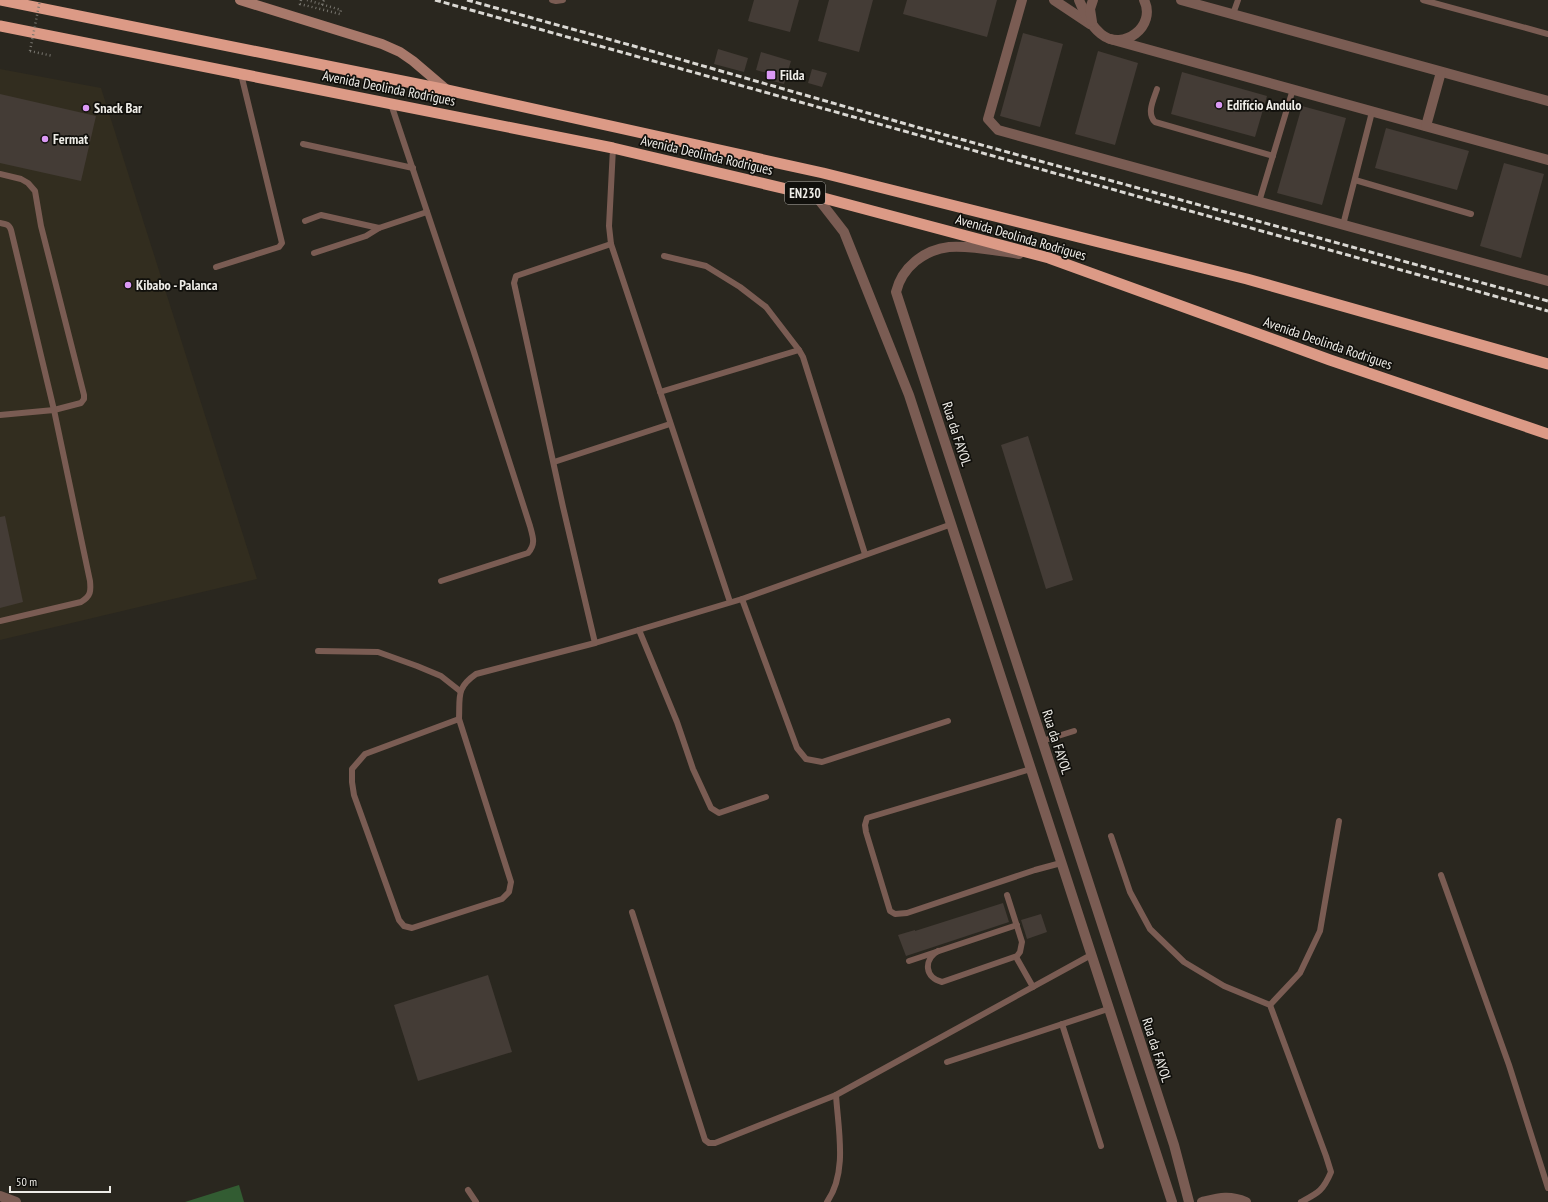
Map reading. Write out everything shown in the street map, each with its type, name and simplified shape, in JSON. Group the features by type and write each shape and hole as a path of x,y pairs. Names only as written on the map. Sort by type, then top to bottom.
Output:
{"highway":[{"name":"Avenida Deolinda Rodrigues","path":"0,0 447,90 823,173 1247,279 1548,364"},
{"name":"Avenida Deolinda Rodrigues","path":"0,26 613,148 816,196 1049,258 1322,357 1548,434"}],"main road":[{"path":"240,0 394,49 413,61 447,90"}],"street":[{"path":"1022,0 988,119 998,130 1548,281"},
{"path":"1054,0 1095,28"},
{"path":"1079,0 1085,14 1095,28 1102,35 1110,39 1548,160"},
{"path":"1093,0 1090,14 1095,28"},
{"path":"1110,39 1128,39 1142,28 1146,20 1147,11 1144,0"},
{"path":"1181,0 1193,2 1548,101"},
{"path":"1426,126 1441,72"},
{"path":"816,196 844,232 909,394 1172,1202"},
{"name":"Rua da FAYOL","path":"1049,258 949,247 936,250 920,257 907,268 898,282 896,292 1174,1145 1189,1202"},
{"path":"0,1196 16,1202"},
{"path":"1204,1202 1229,1197 1246,1202"}],"lane":[{"path":"552,0 563,0"},
{"path":"1233,14 1238,0"},
{"path":"1423,0 1548,34"},
{"path":"216,268 280,247 282,243 241,74"},
{"path":"1157,89 1150,112 1151,118 1155,122 1273,156"},
{"path":"1259,202 1293,90"},
{"path":"391,104 480,371 534,542 528,553 441,581"},
{"path":"1343,225 1372,112"},
{"path":"303,144 413,168"},
{"path":"613,148 609,226 611,244 730,602"},
{"path":"0,174 21,179 28,183 35,191 41,226 84,395 84,399 81,403 54,410 0,415"},
{"path":"1355,180 1471,214"},
{"path":"314,253 366,236 379,228 427,212"},
{"path":"305,221 322,215 379,228"},
{"path":"0,223 6,224 11,230 54,410 91,591 90,596 81,602 0,620"},
{"path":"595,643 564,515 554,462 514,287 514,279 516,276 611,244"},
{"path":"664,256 706,266 740,287 766,307 799,350 803,357 865,554"},
{"path":"660,392 799,350"},
{"path":"554,462 670,424"},
{"path":"459,718 364,754 352,769 354,795 399,920 404,926 412,928 502,900 509,892 510,882 459,718 460,691 468,680 476,674 595,643 742,599 952,524"},
{"path":"742,599 797,748 806,759 822,762 948,721"},
{"path":"639,630 677,722 693,769 711,808 719,813 766,797"},
{"path":"318,651 378,652 441,676 460,691"},
{"path":"1042,741 1074,731"},
{"path":"1031,770 866,818 866,832 890,911 895,914 907,913 1034,870 1061,863"},
{"path":"1270,1005 1300,973 1320,931 1339,821"},
{"path":"1111,836 1130,892 1150,929 1184,962 1224,986 1270,1005 1331,1172 1325,1185 1317,1193 1300,1202"},
{"path":"1441,875 1509,1065 1548,1188"},
{"path":"938,951 930,958 927,966 928,971 933,978 942,982 1016,957 1022,947 1022,942 1008,895"},
{"path":"632,912 705,1140 709,1143 715,1144 836,1095 1091,955"},
{"path":"909,961 1017,925"},
{"path":"1016,957 1033,987"},
{"path":"947,1062 1108,1009"},
{"path":"1062,1024 1101,1146"},
{"path":"827,1202 838,1180 840,1157 836,1095"},
{"path":"468,1190 476,1202"}],"path":[{"path":"40,0 30,51 53,56"},
{"path":"301,0 300,4 340,14 341,10 306,0"},
{"path":"306,0 322,5 323,0"}],"shaded area":[{"path":"0,69 101,88 257,579 0,640"}],"green space":[{"path":"239,1185 244,1202 185,1202"}],"building":[{"path":"754,0 799,0 790,32 748,21"},
{"path":"829,0 873,0 859,52 818,41"},
{"path":"907,0 997,0 987,37 903,14"},
{"path":"1023,33 1063,44 1040,127 1000,116"},
{"path":"718,49 748,58 744,72 714,64"},
{"path":"1098,51 1138,63 1115,145 1075,134"},
{"path":"761,52 791,61 784,84 769,80 771,74 756,70"},
{"path":"812,69 827,73 822,87 808,83"},
{"name":"Edifício Andulo","path":"1182,72 1267,96 1255,137 1171,114"},
{"name":"Fermat","path":"0,94 96,116 81,181 0,163"},
{"path":"1302,106 1346,118 1322,205 1277,193"},
{"path":"1386,128 1469,151 1457,190 1375,168"},
{"path":"1504,163 1544,174 1521,258 1480,246"},
{"path":"1028,436 1073,580 1046,589 1001,445"},
{"path":"5,516 23,602 0,608 0,517"},
{"path":"1003,903 1009,922 906,956 898,935"},
{"path":"1041,914 1047,932 1027,939 1021,920"},
{"path":"488,975 512,1052 418,1081 394,1005"}],"railway":[{"path":"435,0 1548,311"},
{"path":"467,0 920,128 1548,301"}],"place":[{"name":"Filda","path":"771,75"},
{"name":"Edifício Andulo","path":"1219,105"},
{"name":"Snack Bar","path":"86,108"},
{"name":"Fermat","path":"45,139"},
{"name":"Kibabo - Palanca","path":"128,285"}]}
